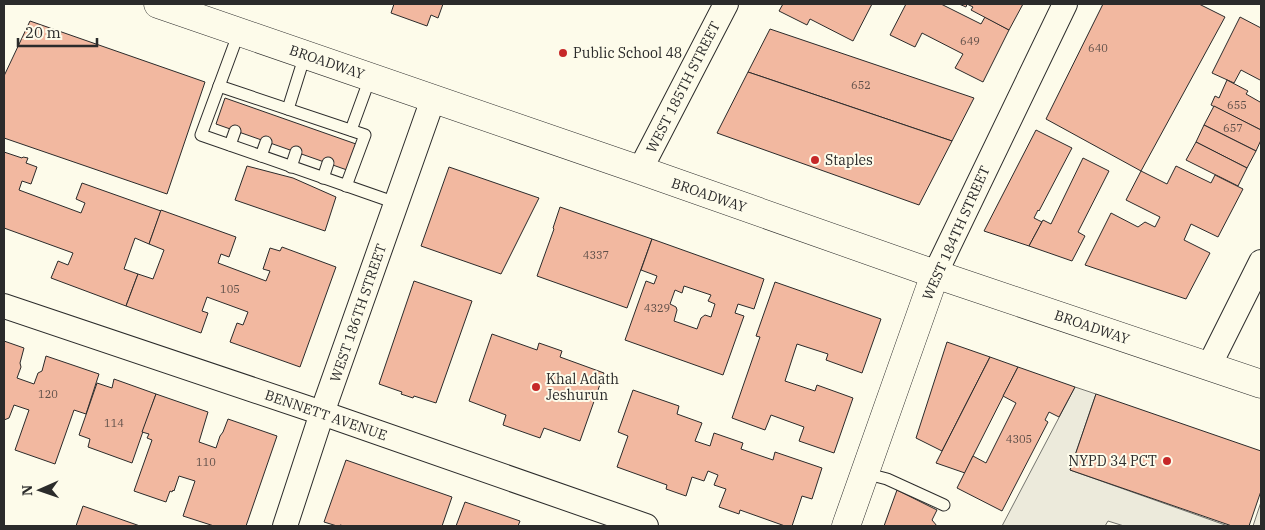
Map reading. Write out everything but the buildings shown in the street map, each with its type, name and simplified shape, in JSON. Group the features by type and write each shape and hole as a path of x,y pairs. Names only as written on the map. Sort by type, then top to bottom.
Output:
{"main road":[{"name":"BROADWAY","path":"158,4 935,274 1261,384"},
{"name":"WEST 184TH STREET","path":"846,526 935,274"}],"street":[{"name":"WEST 185TH STREET","path":"640,170 726,4"},
{"name":"WEST 184TH STREET","path":"935,274 1065,4"},
{"name":"WEST 186TH STREET","path":"285,526 322,413 432,99"},
{"path":"1209,366 1261,262"},
{"name":"BENNETT AVENUE","path":"4,306 322,413 646,526"}],"lane":[{"path":"239,32 201,135 396,203"},
{"path":"280,110 306,55"},
{"path":"343,131 370,78"},
{"path":"219,86 246,100 280,110 307,121 365,135 346,186"},
{"path":"230,145 235,131"},
{"path":"261,156 266,142"},
{"path":"291,167 296,152"},
{"path":"323,178 328,163"},
{"path":"864,473 887,479 944,505"}],"shaded area":[{"path":"1075,387 1096,394 1070,470 1228,526 1124,526 1108,521 1105,526 1002,526"},
{"path":"1261,502 1261,526 1253,526"}],"place":[{"name":"Public School 48","path":"563,53"},
{"name":"Staples","path":"815,160"},
{"name":"Khal Adath Jeshurun","path":"536,387"},
{"name":"NYPD 34 PCT","path":"1167,461"}]}
